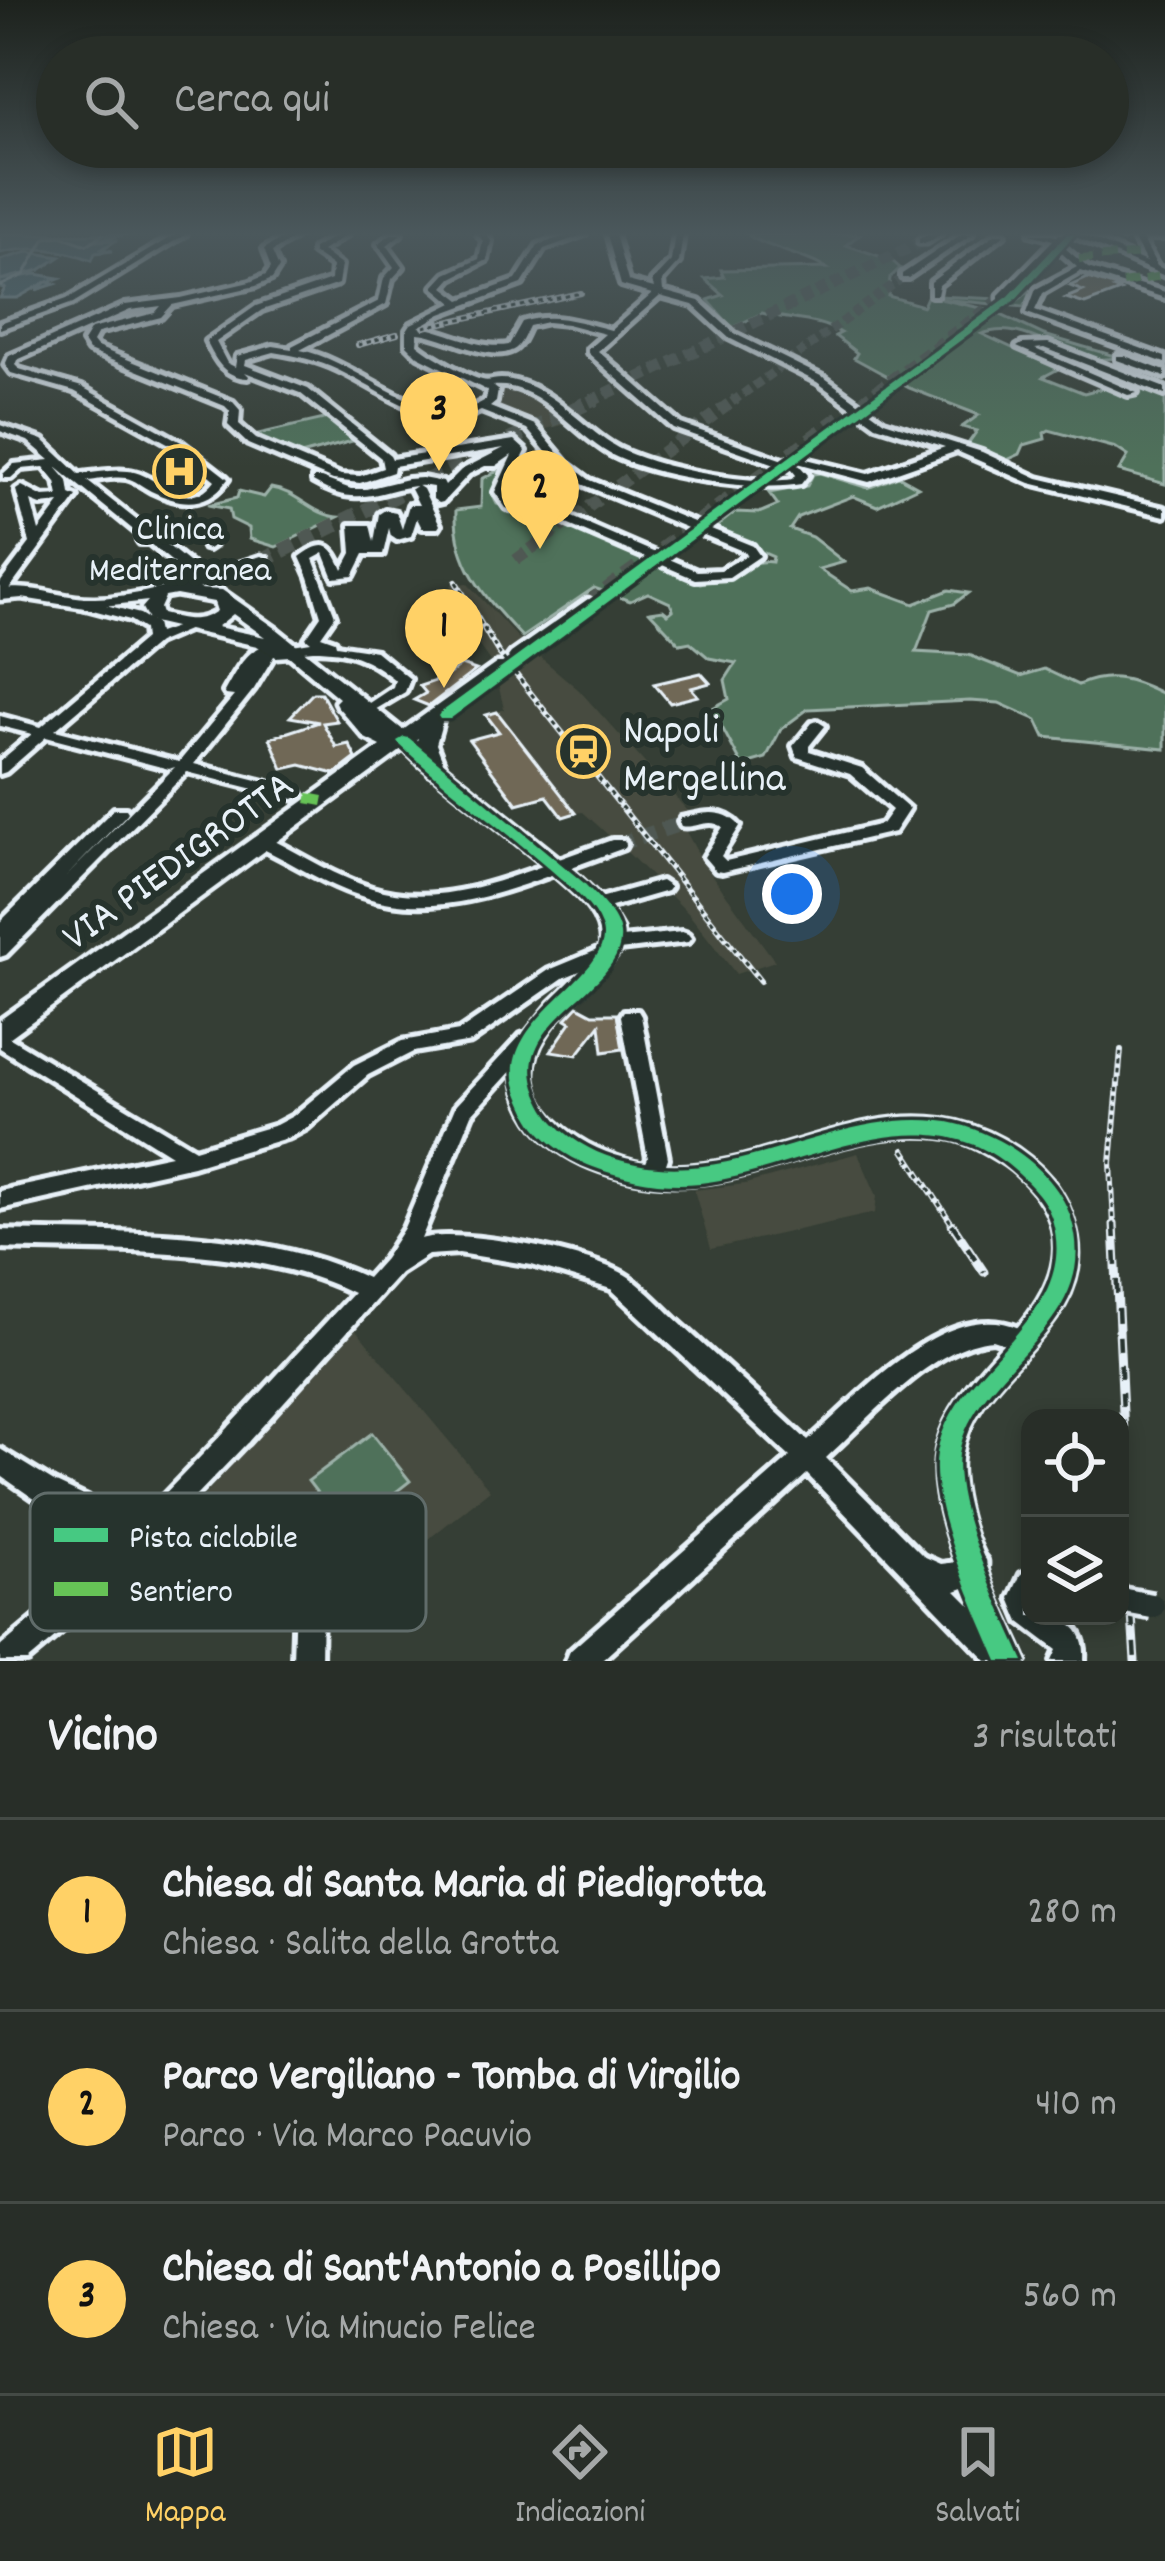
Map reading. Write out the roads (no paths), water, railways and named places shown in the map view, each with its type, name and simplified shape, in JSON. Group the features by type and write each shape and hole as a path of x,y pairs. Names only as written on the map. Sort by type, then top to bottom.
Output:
{"main road":[{"path":"8,590 83,603 207,591 261,561"},
{"path":"190,626 223,616 226,607 207,591"},
{"path":"207,591 406,747"},
{"path":"164,594 151,608 155,617 282,647 371,719"},
{"name":"VIA PIEDIGROTTA","path":"0,1036 406,747 438,715 588,604"},
{"path":"322,683 362,746 406,747"},
{"path":"436,769 426,745 438,715"}],"street":[{"path":"3,320 35,312"},
{"path":"3,320 43,312"},
{"path":"8,590 79,482 131,474 159,494 184,498 208,494 222,479 177,445 78,389 16,371 10,362 49,338 116,312"},
{"path":"160,312 103,326 88,342 93,349 229,404 235,410 235,429 261,447 342,480 377,476 389,470 390,463"},
{"path":"254,312 211,341 231,371 281,388 318,412 330,412"},
{"path":"370,312 296,348 257,350 241,358 238,365 297,387 390,463"},
{"path":"440,312 412,330 412,345 422,354 486,383 523,384 624,456 766,487 782,487 801,478 802,472 789,464 683,430 593,353 593,346 634,312"},
{"path":"705,312 732,336 821,380 875,421 958,447 1034,481 1165,512"},
{"path":"1031,312 1165,360"},
{"path":"412,330 451,333 469,346 488,350 513,346 525,324 546,318 609,332"},
{"path":"1132,394 1022,347 1047,346 1165,392"},
{"path":"296,348 436,413 454,416 484,408 531,427 563,465 586,482 749,549 754,556 724,574 695,575 566,519 509,505 501,492 520,448 501,442 390,463"},
{"path":"1120,358 1165,374"},
{"path":"484,408 494,395 486,383"},
{"path":"658,411 673,413 698,428 861,478 958,447"},
{"path":"0,428 33,439 56,460 18,466 4,474 40,501 65,499"},
{"path":"431,490 479,462 506,451 486,463 491,464 511,452 501,442"},
{"path":"261,447 256,452 290,463 340,494 360,496 416,481 431,490"},
{"path":"51,463 207,591"},
{"path":"51,463 49,469 62,481 65,499"},
{"path":"371,719 404,684 371,654 314,639 328,616 305,557 328,551 339,575 348,573 358,553 354,528 366,528 369,552 379,551 385,514 392,515 397,536 407,532 412,508 419,508 427,525 434,524 431,490"},
{"path":"25,493 36,542"},
{"path":"147,539 193,532 207,537 208,545"},
{"path":"83,603 141,619 151,627 152,640"},
{"path":"0,769 152,640 190,626"},
{"path":"239,637 251,658"},
{"path":"0,933 175,765 238,683 251,658 282,647 371,654"},
{"path":"0,951 250,687 282,647"},
{"path":"0,721 295,794"},
{"path":"686,822 725,818 732,826 712,857 722,867 888,828 901,808 856,771 802,754 801,746 817,726"},
{"path":"182,1493 392,1266 413,1232 458,1119 480,1088 610,949 611,929 596,905 406,747"},
{"path":"265,843 365,892 416,900 506,885 618,844"},
{"path":"596,905 661,887"},
{"path":"0,1200 193,1157 292,1126 361,1070 409,1046 464,1036 556,974 610,949 682,938"},
{"path":"631,1016 658,1158 652,1176"},
{"path":"524,1090 523,1065 537,1031"},
{"path":"0,1036 193,1157"},
{"path":"480,1088 501,1078 516,1082 543,1122 563,1141 600,1162 652,1176 713,1174 892,1128 943,1127 970,1134 1027,1169 1057,1208 1066,1232 1067,1264 1060,1289 967,1407 949,1452 950,1493 1013,1658"},
{"path":"427,1193 433,1227 456,1244"},
{"path":"0,1239 250,1256 314,1269 371,1291"},
{"path":"392,1266 423,1247 456,1244 593,1271 619,1282 807,1456 1013,1658"},
{"path":"580,1661 899,1375 940,1347 989,1329 1022,1341"},
{"path":"0,1461 52,1493"},
{"path":"901,1551 925,1571 943,1578 964,1575 974,1564"},
{"path":"1129,1602 1159,1610"},
{"path":"1047,1625 1069,1642 1072,1656 1066,1661"},
{"path":"5,1661 41,1631"},
{"path":"307,1661 308,1631"}],"tunnel":[{"path":"589,402 777,312"},
{"path":"732,402 856,312"},
{"path":"861,402 983,312"},
{"path":"261,561 595,399"},
{"path":"516,560 736,399"},
{"path":"588,604 865,399"},
{"path":"618,844 687,822"}],"railway":[{"path":"424,327 496,312"},
{"path":"358,345 397,334"},
{"path":"456,582 498,652 760,981"},
{"path":"1114,1227 1111,1163 1121,1050"},
{"path":"904,1150 954,1227"},
{"path":"1114,1224 1123,1409"},
{"path":"954,1227 984,1272"},
{"path":"1132,1615 1135,1661"}],"place":[{"name":"Clinica Mediterranea","path":"180,471"},
{"name":"Chiesa di Sant'Antonio a Posillipo","path":"439,471"},
{"name":"Parco Vergiliano - Tomba di Virgilio","path":"540,549"},
{"name":"Chiesa di Santa Maria di Piedigrotta","path":"444,688"},
{"name":"Napoli Mergellina","path":"584,751"}]}
